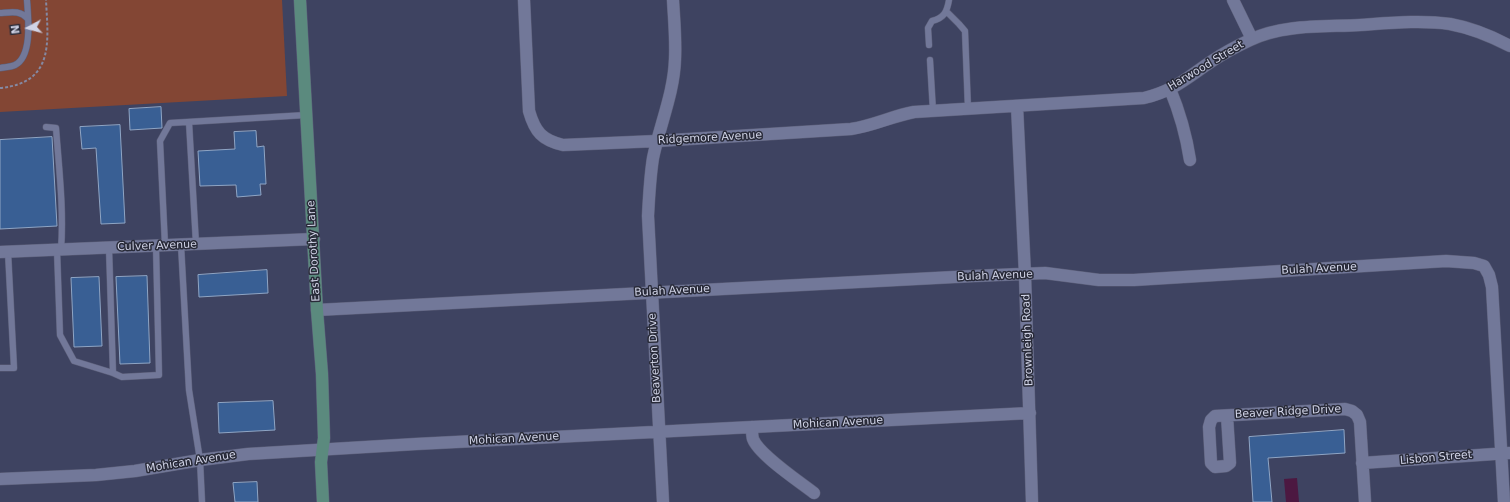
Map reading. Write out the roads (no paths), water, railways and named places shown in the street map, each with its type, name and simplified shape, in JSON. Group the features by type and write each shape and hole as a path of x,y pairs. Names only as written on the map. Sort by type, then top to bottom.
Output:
{"main road":[{"name":"East Dorothy Lane","path":"300,0 317,310 322,374 324,438 321,462 323,502"}],"street":[{"name":"Ridgemore Avenue","path":"524,0 529,111 532,122 543,137 552,143 563,145 657,141 851,129 869,126 899,115 914,112 1017,106"},
{"name":"Beaverton Drive","path":"663,502 648,216 649,185 657,141 670,94 675,59 673,0"},
{"path":"1233,0 1252,39"},
{"name":"Harwood Street","path":"1017,106 1144,98 1157,95 1180,84 1230,49 1252,39 1295,28 1406,22 1437,23 1475,30 1510,46"},
{"path":"1170,89 1182,120 1190,160"},
{"name":"Brownleigh Road","path":"1017,106 1026,275 1032,502"},
{"name":"Culver Avenue","path":"4,252 314,239"},
{"name":"Bulah Avenue","path":"317,310 652,292 1045,274 1099,280 1134,280 1446,261 1474,262 1484,266 1489,275 1494,302 1506,453 1504,502"},
{"name":"Beaver Ridge Drive","path":"1227,416 1345,409 1352,411 1357,415 1360,422 1365,502"},
{"name":"Mohican Avenue","path":"0,480 96,475 135,471 200,460 248,454 1030,413"},
{"path":"752,427 753,440 761,450 814,493"},
{"name":"Lisbon Street","path":"1362,463 1506,453"}],"lane":[{"path":"0,68 16,64 23,56 27,48 27,0"},
{"path":"928,45 928,28 932,21 940,19 947,12 949,0"},
{"path":"947,12 965,31 968,109"},
{"path":"0,13 23,14 28,19"},
{"path":"930,60 933,111"},
{"path":"46,127 56,128 61,202 62,234 59,250 60,335 74,361 122,377 159,375 160,141 170,123 306,115"},
{"path":"189,122 196,244"},
{"path":"181,244 189,390 200,460 202,502"},
{"path":"109,248 113,373"},
{"path":"0,368 14,368 4,252"}]}
